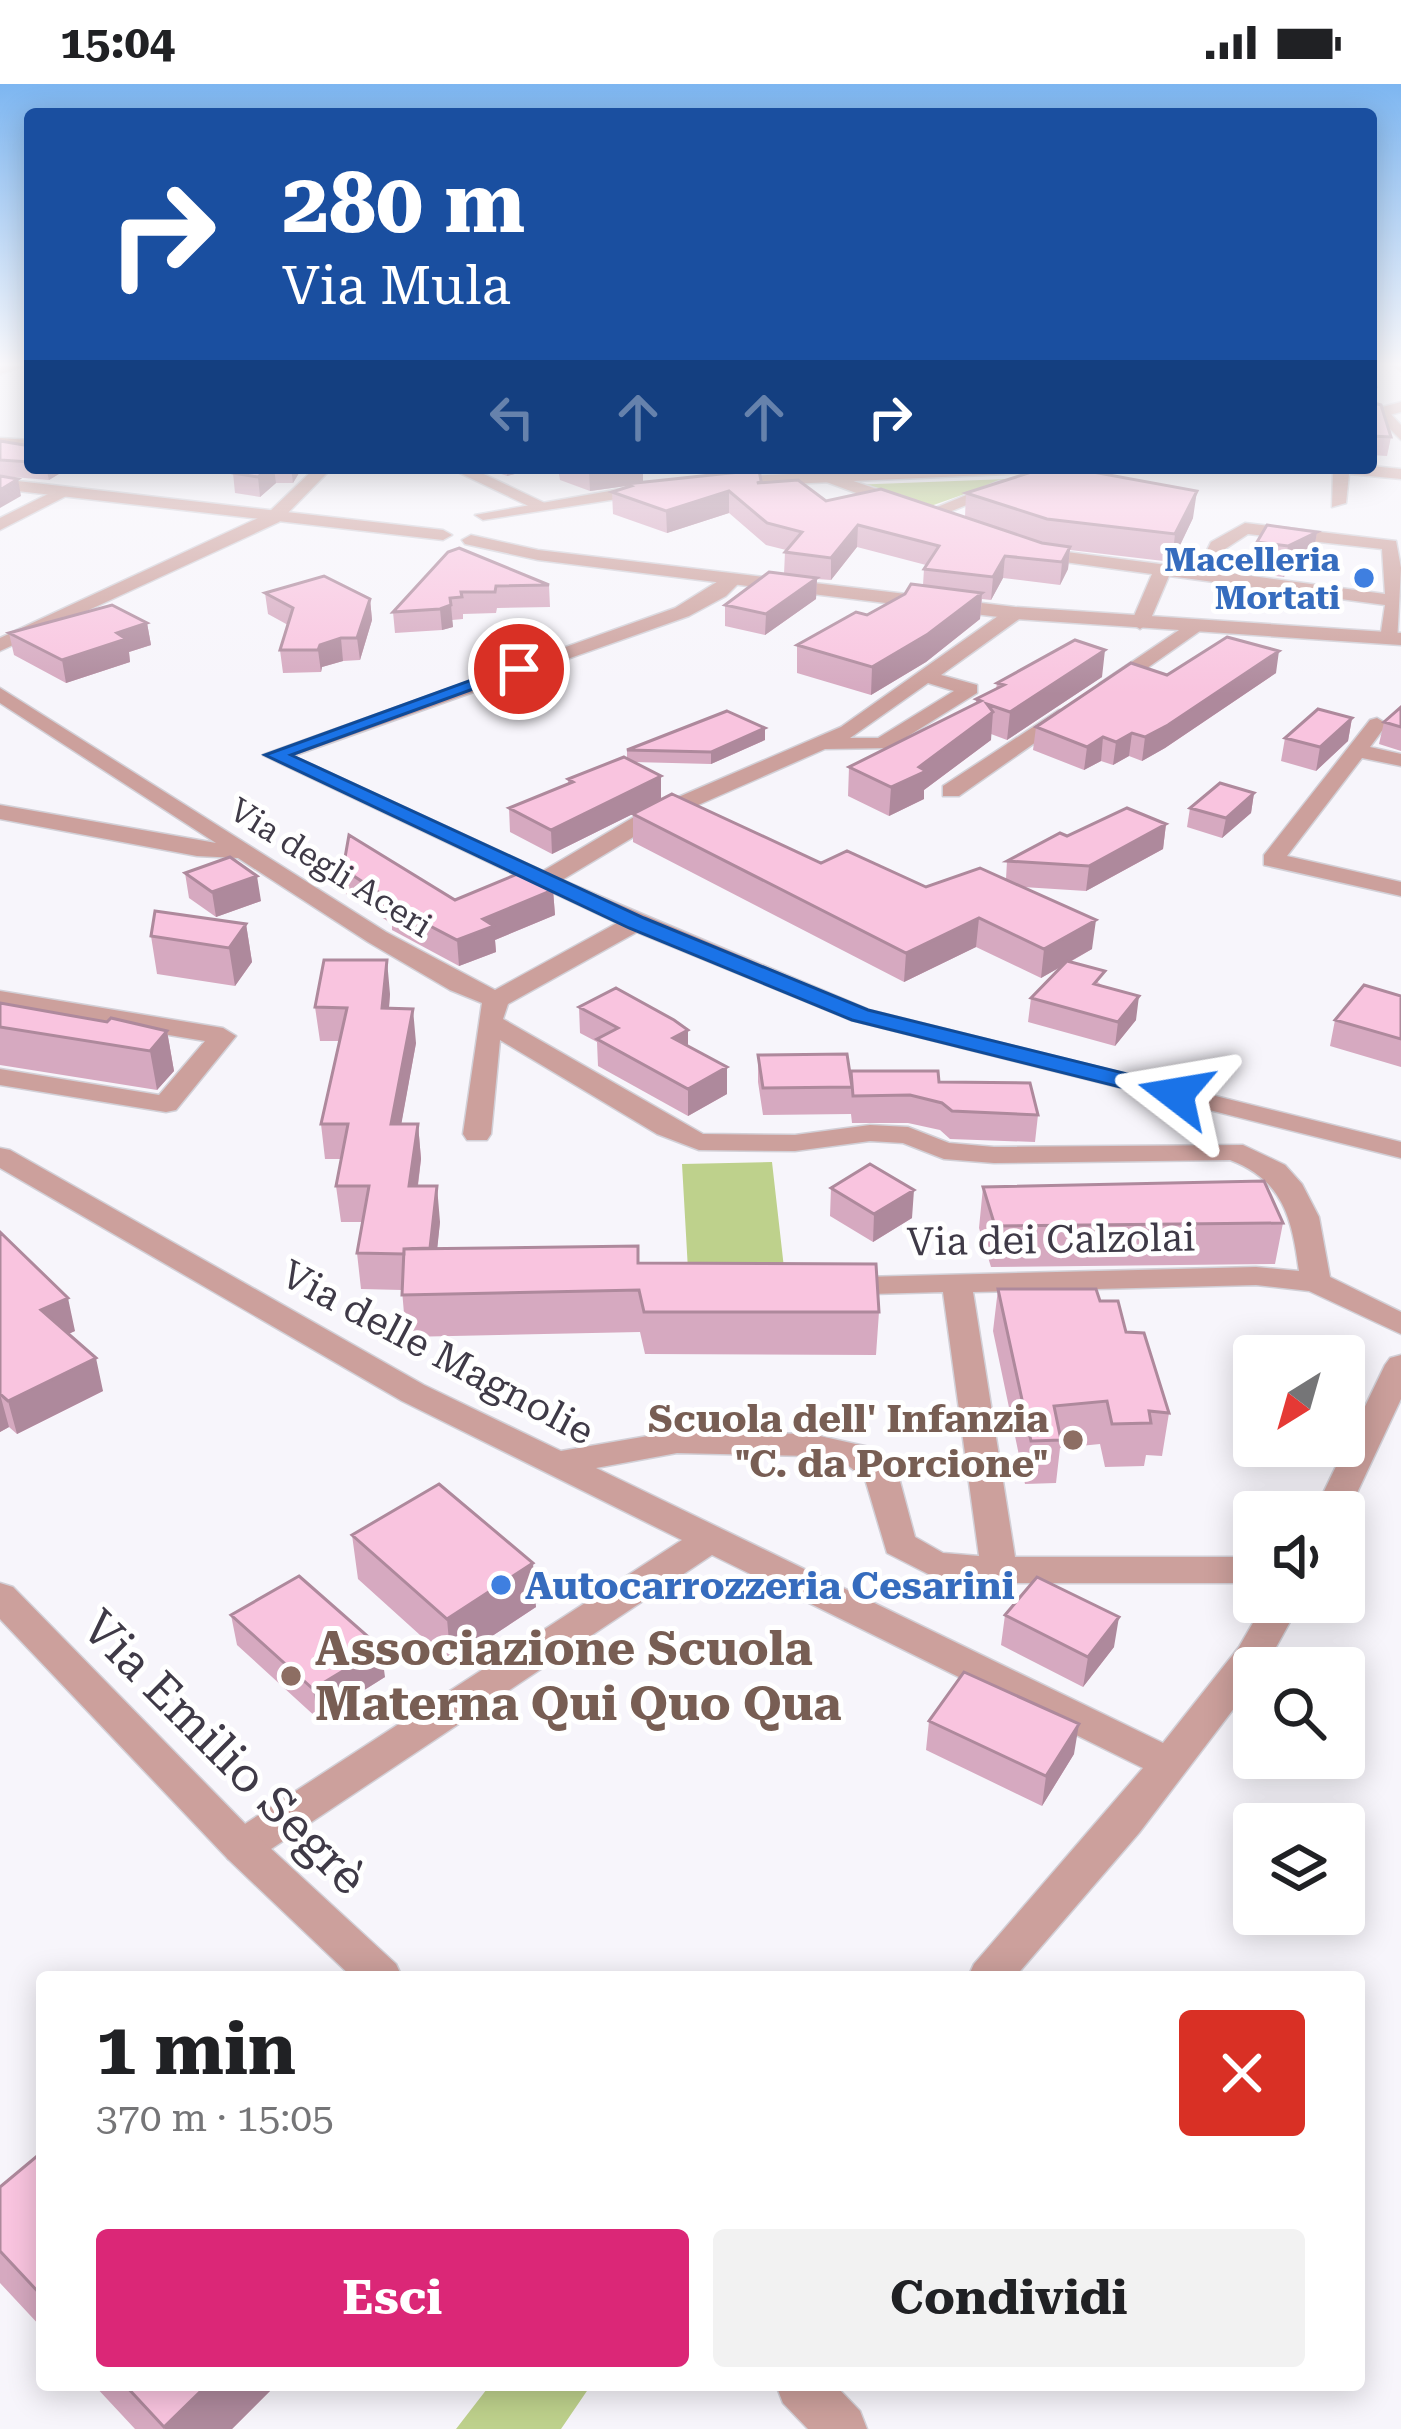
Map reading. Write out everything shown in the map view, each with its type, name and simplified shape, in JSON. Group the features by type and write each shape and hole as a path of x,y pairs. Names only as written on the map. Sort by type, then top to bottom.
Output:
{"street":[{"path":"0,644 273,518 317,474"},
{"path":"472,474 543,506"},
{"path":"712,483 901,474"},
{"path":"827,477 931,513 1019,474"},
{"path":"1041,474 1050,478"},
{"path":"1337,474 1338,502"},
{"path":"0,484 332,523 501,519 515,544 538,555"},
{"path":"458,520 668,487"},
{"path":"0,525 66,492"},
{"path":"471,540 573,502"},
{"path":"931,513 929,519 951,526"},
{"path":"458,520 471,540 538,555 1015,613 1396,639 1390,545 1245,528 1217,546 1204,575"},
{"path":"1018,548 1041,556 1395,601"},
{"path":"1140,622 1163,570"},
{"path":"734,579 682,612 274,755 637,923 860,1015 1401,1150"},
{"path":"543,881 646,819 848,731 1015,613"},
{"path":"950,791 1198,626"},
{"path":"820,744 882,744 970,689 925,676"},
{"name":"Via degli Aceri","path":"0,694 459,986 667,1128 699,1142 795,1143 870,1133 908,1135 944,1151 994,1155 1233,1151 1264,1160 1288,1179 1308,1224 1315,1282"},
{"path":"1377,724 1272,860 1401,889"},
{"path":"1357,751 1401,760"},
{"path":"0,812 197,849 243,850"},
{"path":"476,1134 492,1011 637,923"},
{"path":"0,999 224,1036 166,1105 0,1077"},
{"name":"Via delle Magnolie","path":"0,1156 413,1393 1170,1764"},
{"name":"Via dei Calzolai","path":"802,1285 1256,1276 1315,1282 1401,1324"},
{"path":"957,1285 999,1570"},
{"path":"1341,1491 1401,1365"},
{"path":"556,1464 677,1442 811,1445 857,1455 881,1474 899,1544 936,1565 999,1570 1233,1570"},
{"path":"242,1847 710,1539"},
{"name":"Via Emilio Segrè","path":"0,1595 93,1698 375,1971"},
{"path":"994,1971 1170,1764 1252,1658 1271,1623"},
{"path":"807,2391 842,2429"}],"green space":[{"path":"1007,479 928,507 850,485"},
{"path":"772,1162 784,1268 688,1270 682,1164"},
{"path":"485,2391 587,2391 561,2429 456,2429"}],"building":[{"path":"760,474 757,483 798,480 826,501 881,489 1042,543 1070,547 1062,562 1005,556 993,577 924,569 939,546 858,525 831,558 785,552 802,532 767,523 729,491 666,511 612,492 631,486 626,484"},
{"path":"1024,474 1106,474 1197,491 1175,534 1047,519 966,493"},
{"path":"0,476 18,479 0,490"},
{"path":"1267,525 1317,532 1288,546 1257,542"},
{"path":"459,548 549,585 461,592 462,597 450,598 451,605 440,609 393,612 448,552"},
{"path":"769,572 817,578 766,614 725,605"},
{"path":"324,576 370,599 357,638 341,638 318,650 280,650 293,608 265,593"},
{"path":"911,584 982,593 928,634 872,667 797,645 856,612 867,615 905,594"},
{"path":"112,605 147,623 117,633 126,639 62,660 9,633"},
{"path":"1227,637 1279,651 1145,737 1132,733 1116,742 1103,737 1087,747 1036,727 1131,663 1167,675"},
{"path":"1075,640 1105,650 1010,712 987,704 993,712 919,767 926,771 891,787 849,767 981,701 976,699 1004,685 997,683"},
{"path":"1401,707 1401,727 1384,722"},
{"path":"1318,709 1352,718 1320,747 1285,738"},
{"path":"727,711 765,728 711,752 627,750"},
{"path":"624,757 661,776 551,830 509,808 573,782 568,779"},
{"path":"1220,783 1254,793 1226,818 1190,808"},
{"path":"672,794 821,863 847,851 926,887 980,868 1096,920 1044,949 979,918 906,953 633,814"},
{"path":"1127,808 1166,824 1089,866 1007,861 1060,833 1067,836"},
{"path":"349,835 455,900 522,872 553,890 483,919 494,926 457,940 390,905 395,903 343,869"},
{"path":"230,857 257,876 212,892 185,873"},
{"path":"155,911 246,924 229,948 151,936"},
{"path":"324,960 387,960 382,1008 413,1009 391,1124 418,1124 409,1186 437,1186 430,1248 404,1249 404,1254 357,1253 369,1186 336,1186 348,1124 321,1124 347,1008 315,1007"},
{"path":"1067,961 1105,971 1094,984 1139,996 1118,1022 1031,998"},
{"path":"1364,985 1401,996 1401,1039 1335,1020"},
{"path":"616,988 688,1030 673,1038 727,1067 688,1089 597,1039 618,1028 579,1007"},
{"path":"0,1003 167,1031 150,1051 0,1027"},
{"path":"847,1054 852,1087 763,1088 758,1055"},
{"path":"851,1071 938,1071 939,1082 1030,1083 1038,1115 952,1111 942,1103 910,1095 853,1096"},
{"path":"870,1164 914,1190 874,1214 831,1188"},
{"path":"1264,1181 1283,1223 995,1226 983,1187"},
{"path":"0,1232 68,1298 41,1310 96,1358 8,1401 0,1394"},
{"path":"638,1246 638,1263 876,1264 879,1312 644,1312 639,1290 402,1295 404,1249"},
{"path":"998,1289 1096,1289 1100,1301 1118,1301 1126,1332 1144,1333 1169,1413 1149,1411 1151,1423 1112,1424 1107,1401 1054,1406 1061,1440 1031,1441"},
{"path":"439,1484 533,1563 447,1619 352,1535"},
{"path":"299,1576 381,1648 313,1689 231,1615"},
{"path":"1037,1577 1119,1617 1088,1657 1005,1615"},
{"path":"964,1672 1079,1724 1046,1776 929,1721"},
{"path":"36,2157 36,2290 0,2251 0,2187"},
{"path":"131,2391 201,2391 164,2427"}],"place":[{"name":"Macelleria Mortati","path":"1364,578"},
{"name":"Scuola dell' Infanzia \"C. da Porcione\"","path":"1073,1440"},
{"name":"Autocarrozzeria Cesarini","path":"501,1585"},
{"name":"Associazione Scuola Materna Qui Quo Qua","path":"291,1676"}],"route":[{"path":"519,669 274,755 637,923 860,1015 1176,1094"}]}
